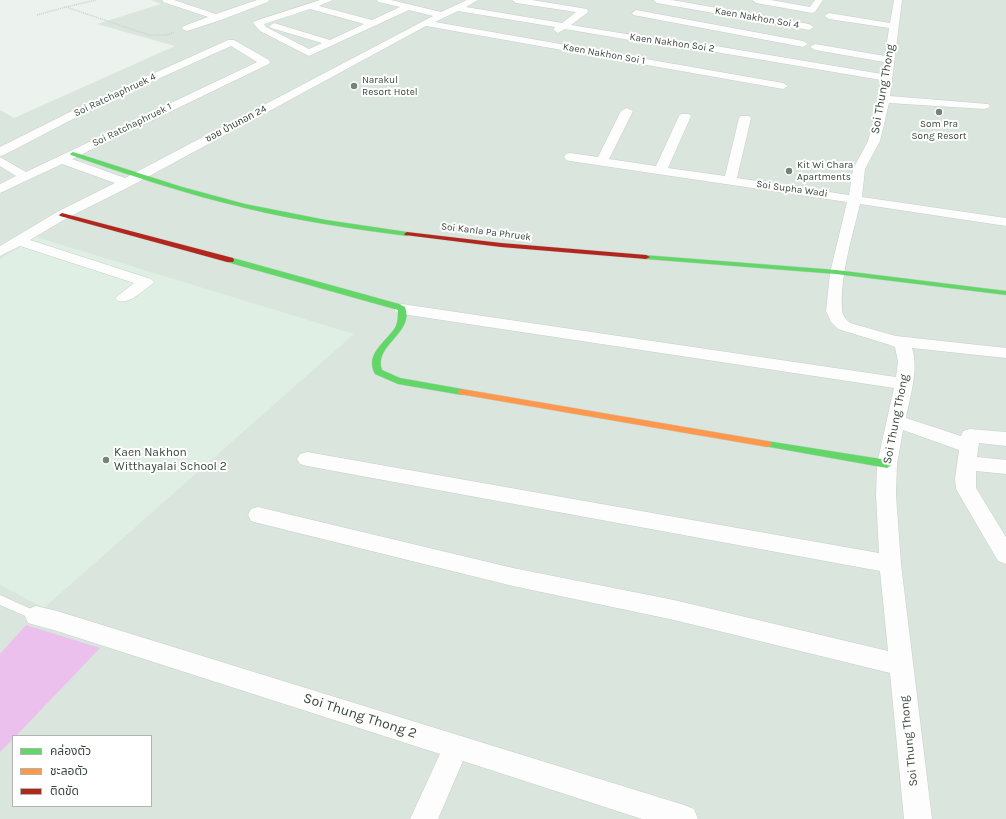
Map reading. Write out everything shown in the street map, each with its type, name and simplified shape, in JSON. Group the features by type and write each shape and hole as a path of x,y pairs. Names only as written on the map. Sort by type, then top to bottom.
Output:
{"street":[{"path":"166,0 218,18"},
{"path":"187,28 265,0"},
{"path":"258,23 329,0"},
{"path":"381,0 441,15"},
{"name":"ซอย บ้านกอก 24","path":"0,252 62,216 425,23 474,0"},
{"path":"516,0 584,11 528,52"},
{"name":"Kaen Nakhon Soi 4","path":"657,0 809,27"},
{"path":"756,0 812,10 819,0"},
{"name":"Soi Thung Thong","path":"898,0 884,98 874,141 859,170 837,272 834,310 839,322 852,329 896,341 901,344 906,355 904,384 887,464 886,479 890,564 918,819"},
{"path":"473,42 530,2"},
{"path":"666,19 684,5"},
{"path":"308,6 372,23"},
{"path":"258,23 263,30 310,53 408,7"},
{"name":"Kaen Nakhon Soi 2","path":"456,8 682,46 698,46 887,78"},
{"path":"636,13 803,44"},
{"path":"698,46 704,43 733,14"},
{"path":"828,16 895,26"},
{"path":"766,37 778,21"},
{"path":"258,23 276,26 331,43"},
{"name":"Kaen Nakhon Soi 1","path":"425,23 783,86"},
{"path":"604,54 624,36"},
{"name":"Soi Ratchaphruek 4","path":"0,152 92,105 231,42 264,62"},
{"path":"666,65 682,46"},
{"path":"815,47 889,60"},
{"name":"Soi Ratchaphruek 1","path":"0,189 264,62"},
{"path":"884,98 984,106"},
{"path":"602,161 627,111"},
{"path":"661,169 685,116"},
{"path":"730,180 746,118"},
{"name":"Soi Kanla Pa Phruek","path":"73,154 137,177 241,205 300,218 376,231 540,250 837,272 1006,293"},
{"name":"Soi Supha Wadi","path":"570,157 661,169 1006,222"},
{"path":"61,159 126,183"},
{"path":"0,161 25,176"},
{"path":"62,216 269,270 402,309 904,384"},
{"path":"18,241 146,282 123,298"},
{"path":"402,309 403,316 401,323 376,358 375,366 379,374 398,381 887,464"},
{"path":"896,341 1006,353"},
{"path":"896,421 968,454 1006,467"},
{"path":"1006,439 970,436 965,479 966,489 1006,555"},
{"path":"308,459 890,564"},
{"path":"258,515 513,577 674,610 900,665"},
{"name":"Soi Thung Thong 2","path":"36,616 65,623 684,819"},
{"path":"424,819 456,746"}],"lane":[{"path":"0,600 36,616"}],"path":[{"path":"37,16 96,0"},
{"path":"66,7 149,35 166,35 187,28"}],"shaded area":[{"path":"151,0 1006,0 1006,819 0,819 0,110 14,118 175,46 97,24 161,4"},
{"name":"Kaen Nakhon Witthayalai School 2","path":"36,237 354,334 44,608 0,585 0,259"},
{"path":"26,625 100,648 17,735 12,735 12,740 0,752 0,654"}],"traffic: fast":[{"path":"73,154 223,201 286,215 407,234"},
{"path":"646,257 836,272 1006,293"},
{"path":"230,260 396,306 402,309 402,319 400,325 383,347 376,359 378,372 398,381 462,392"},
{"path":"767,444 887,464"}],"traffic: slow":[{"path":"462,392 767,444"}],"traffic: jam":[{"path":"62,215 230,260"},
{"path":"407,234 501,245 646,257"}],"place":[{"name":"Narakul Resort Hotel","path":"354,86"},
{"name":"Som Pra Song Resort","path":"939,112"},
{"name":"Kit Wi Chara Apartments","path":"789,171"},
{"name":"Kaen Nakhon Witthayalai School 2","path":"106,460"}]}
